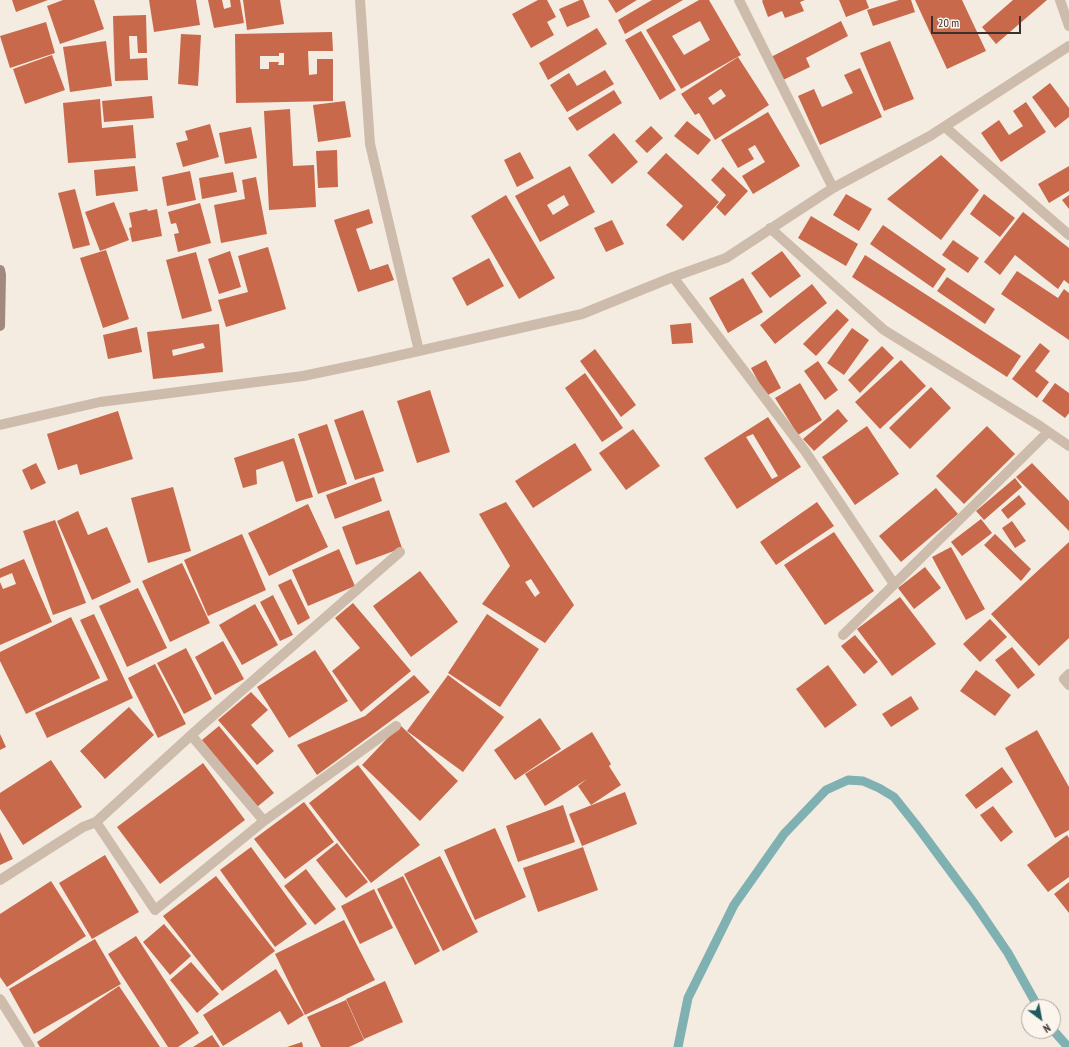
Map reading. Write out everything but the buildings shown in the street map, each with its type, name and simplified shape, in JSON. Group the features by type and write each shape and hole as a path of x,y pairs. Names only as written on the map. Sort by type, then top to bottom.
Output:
{"street":[{"path":"360,0 370,144 419,351"},
{"path":"739,0 833,188"},
{"path":"1060,0 1069,26"},
{"path":"0,425 100,402 303,376 582,314 673,277 726,258 833,188 945,127 1069,46"},
{"path":"945,127 1069,235"},
{"path":"770,228 884,330 1069,446"},
{"path":"0,270 0,326"},
{"path":"673,277 805,451 894,584"},
{"path":"843,634 1048,432"},
{"path":"0,880 83,827 96,822 191,735 400,552"},
{"path":"1069,674 1064,679 1069,685"},
{"path":"96,822 155,910 264,821 396,726"},
{"path":"191,735 264,821"},
{"path":"0,999 30,1047"}],"waterway":[{"path":"678,1047 688,998 734,905 784,834 826,790 848,780 863,781 894,797 974,903 1008,953 1034,999"},
{"path":"1061,1039 1068,1047"}]}
